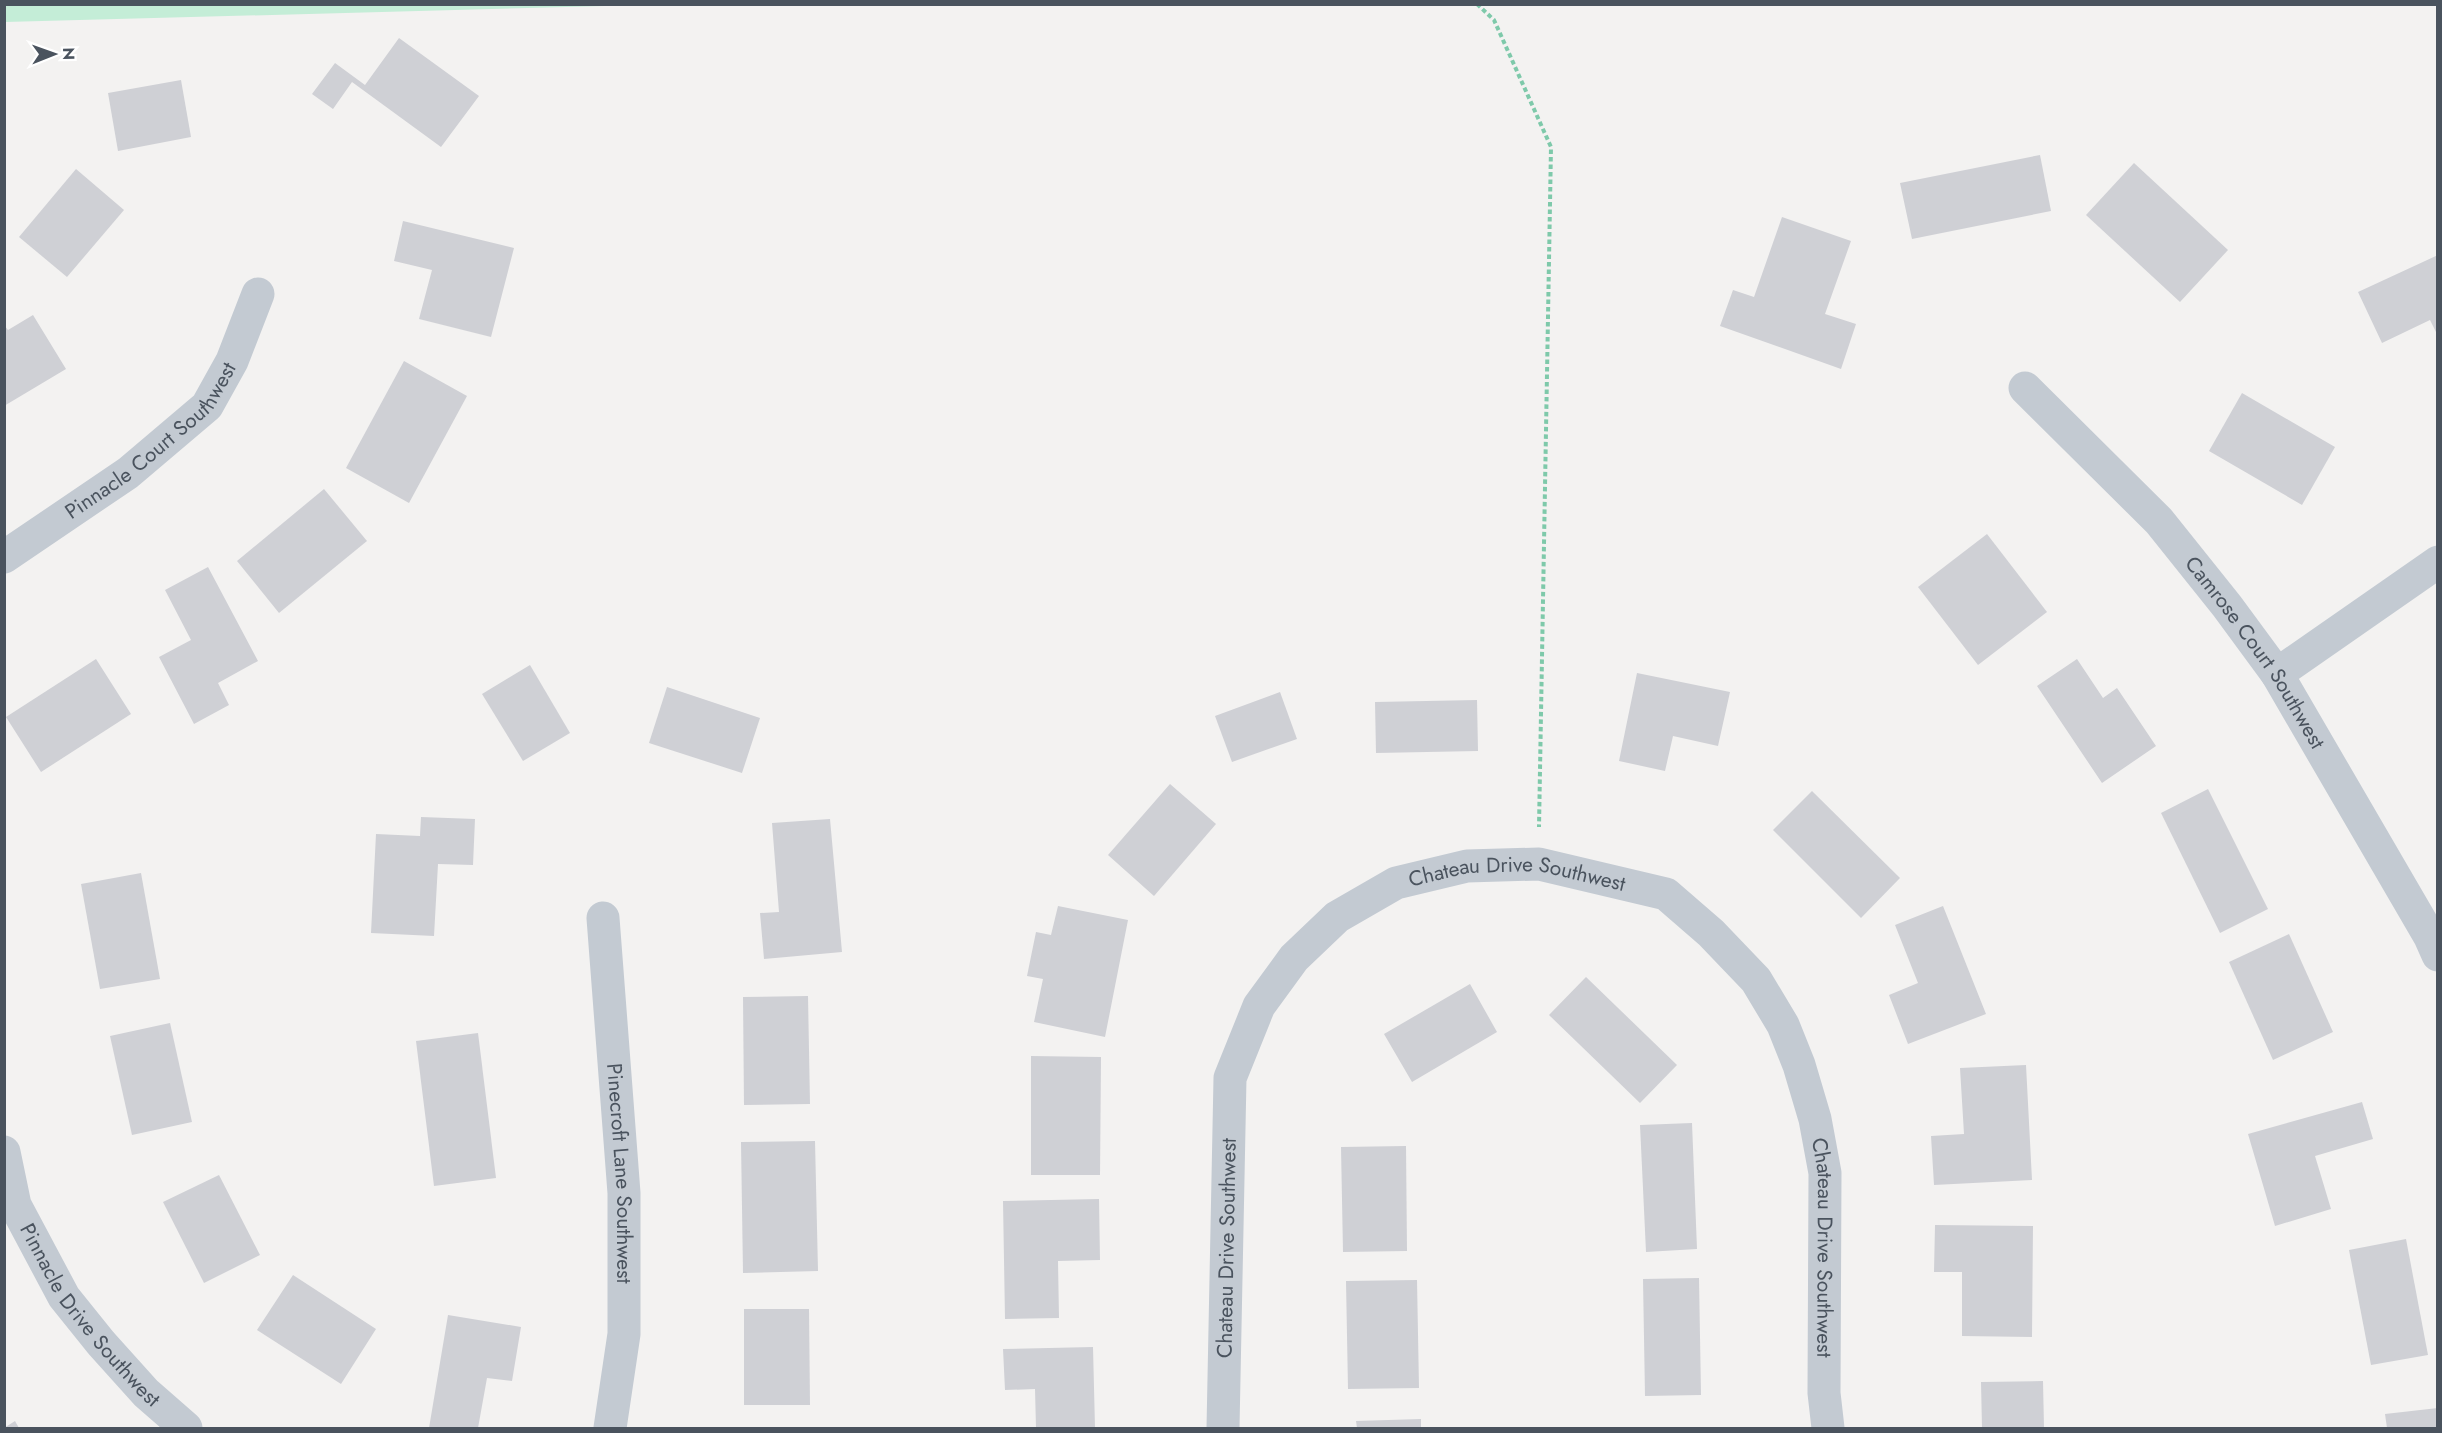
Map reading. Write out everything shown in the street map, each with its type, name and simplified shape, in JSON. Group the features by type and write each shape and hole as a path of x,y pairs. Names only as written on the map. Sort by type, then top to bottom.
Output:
{"street":[{"name":"Pinnacle Court Southwest","path":"4,557 128,473 207,406 232,361 258,294"},
{"name":"Camrose Court Southwest","path":"2025,388 2159,521 2227,606 2277,674 2430,937 2438,955"},
{"path":"2277,674 2438,562"},
{"name":"Chateau Drive Southwest","path":"1223,1428 1230,1078 1259,1006 1294,958 1337,916 1396,883 1467,866 1539,864 1666,894 1711,933 1756,980 1783,1025 1799,1065 1815,1119 1825,1173 1824,1392 1828,1428"},
{"name":"Pinecroft Lane Southwest","path":"603,918 624,1193 624,1334 610,1428"},
{"name":"Pinnacle Drive Southwest","path":"4,1152 10,1207 64,1297 146,1394 186,1428"}],"path":[{"path":"1477,4 1494,20 1551,147 1539,864"}],"green space":[{"path":"5,4 644,4 644,5 5,22"}],"building":[{"path":"399,38 479,96 441,147 352,82 333,109 312,94 335,63 365,85"},
{"path":"181,80 191,137 118,151 108,93"},
{"path":"2040,155 2051,211 1912,239 1900,183"},
{"path":"2134,163 2228,250 2180,302 2086,215"},
{"path":"76,169 124,210 67,277 19,237"},
{"path":"1782,217 1851,241 1825,314 1856,324 1841,369 1720,326 1733,290 1754,297"},
{"path":"403,221 514,248 491,337 419,319 432,270 394,261"},
{"path":"2438,255 2438,336 2430,320 2382,343 2358,292"},
{"path":"33,315 66,369 4,406 4,325 8,330"},
{"path":"404,361 467,396 409,503 346,468"},
{"path":"2242,393 2335,447 2302,505 2209,451"},
{"path":"324,489 367,541 279,613 237,561"},
{"path":"1987,534 2047,612 1978,665 1918,587"},
{"path":"208,567 258,661 218,683 229,705 194,724 159,657 191,640 165,590"},
{"path":"96,659 131,714 41,772 6,717"},
{"path":"2077,659 2103,698 2117,688 2156,746 2102,783 2037,686"},
{"path":"530,665 570,733 523,761 482,694"},
{"path":"1637,673 1730,692 1718,746 1673,736 1665,771 1619,761"},
{"path":"667,687 760,718 742,773 649,743"},
{"path":"1280,692 1297,739 1232,762 1215,716"},
{"path":"1477,700 1478,751 1376,753 1375,702"},
{"path":"1170,784 1216,824 1154,896 1108,855"},
{"path":"2208,789 2268,909 2220,933 2161,813"},
{"path":"1812,791 1900,878 1861,918 1773,830"},
{"path":"421,817 475,819 473,865 438,864 434,936 371,933 376,834 420,836"},
{"path":"830,819 842,952 764,959 760,913 779,912 772,823"},
{"path":"141,873 160,979 100,989 81,884"},
{"path":"1058,906 1128,920 1105,1037 1034,1022 1043,979 1027,976 1036,932 1051,935"},
{"path":"1943,906 1986,1014 1908,1044 1889,995 1918,983 1895,925"},
{"path":"2289,934 2333,1032 2273,1060 2229,962"},
{"path":"1586,977 1677,1065 1640,1103 1549,1015"},
{"path":"1470,984 1497,1032 1412,1082 1384,1034"},
{"path":"808,996 810,1104 744,1105 743,997"},
{"path":"170,1023 192,1122 132,1135 110,1036"},
{"path":"478,1033 496,1178 434,1186 416,1041"},
{"path":"1031,1056 1101,1057 1100,1175 1031,1175"},
{"path":"2026,1065 2032,1180 1934,1185 1931,1136 1964,1134 1960,1068"},
{"path":"2362,1102 2373,1139 2315,1156 2331,1209 2275,1226 2248,1134"},
{"path":"1692,1123 1697,1249 1646,1252 1640,1125"},
{"path":"815,1141 818,1271 743,1273 741,1142"},
{"path":"1406,1146 1407,1251 1343,1252 1341,1147"},
{"path":"219,1175 260,1255 204,1283 163,1202"},
{"path":"1099,1199 1100,1260 1058,1261 1059,1318 1005,1319 1003,1201"},
{"path":"1935,1225 2033,1226 2032,1337 1962,1336 1962,1272 1934,1272"},
{"path":"2406,1239 2428,1355 2371,1365 2349,1250"},
{"path":"293,1275 376,1329 341,1384 257,1330"},
{"path":"1699,1278 1701,1395 1645,1396 1643,1279"},
{"path":"1417,1280 1419,1388 1348,1389 1346,1281"},
{"path":"744,1309 809,1309 810,1405 744,1405"},
{"path":"448,1315 521,1327 512,1381 487,1378 478,1428 429,1428"},
{"path":"1093,1347 1095,1428 1036,1428 1035,1389 1005,1390 1003,1349"},
{"path":"2043,1381 2044,1428 1982,1428 1981,1382"},
{"path":"2438,1408 2438,1428 2387,1428 2385,1414"},
{"path":"1421,1419 1421,1428 1357,1428 1356,1421"},
{"path":"15,1421 19,1428 4,1428"}]}
